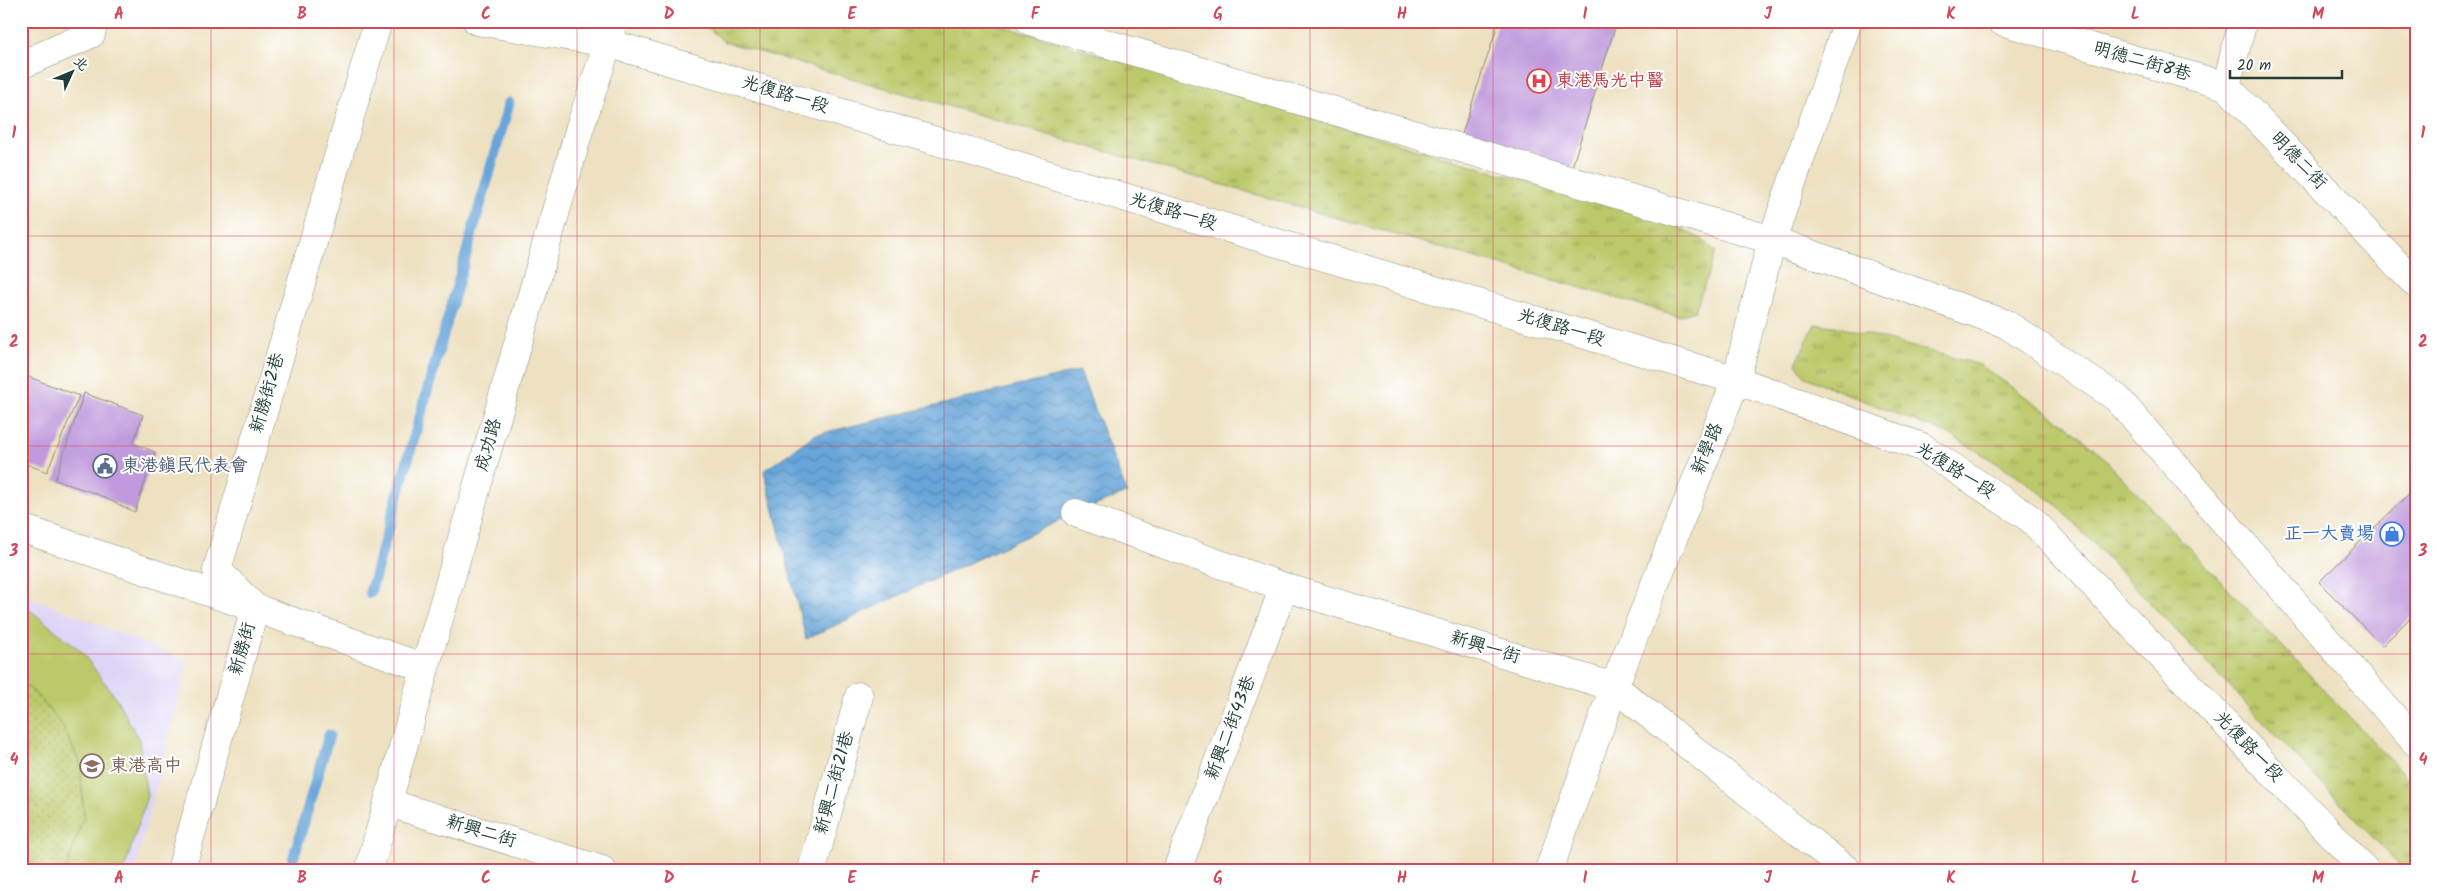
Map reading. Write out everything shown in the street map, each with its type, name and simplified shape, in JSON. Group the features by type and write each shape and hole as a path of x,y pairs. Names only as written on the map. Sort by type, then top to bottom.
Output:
{"street":[{"path":"21,65 91,34 94,21"},
{"name":"新勝街2巷","path":"378,21 217,570 255,608 425,668"},
{"name":"光復路一段","path":"477,21 611,32 1736,380 1922,447 2031,519 2365,870"},
{"path":"1030,21 1772,240 2006,324 2117,398 2416,743"},
{"name":"新學路","path":"1549,870 1614,687 1736,380 1772,240 1848,21"},
{"name":"明德二街8巷","path":"2001,21 2226,86"},
{"path":"2226,86 2243,21"},
{"name":"成功路","path":"369,870 582,120 611,32"},
{"name":"明德二街","path":"2226,86 2416,284"},
{"name":"新興一街","path":"1076,513 1284,587 1614,687 1847,870"},
{"name":"新勝街","path":"21,528 255,608 181,870"},
{"name":"新興二街43巷","path":"1177,870 1284,587"},
{"name":"新興二街21巷","path":"812,870 859,696"},
{"name":"新興二街","path":"389,803 602,870"}],"shaded area":[{"name":"東港高中","path":"21,593 188,661 135,870 21,870"}],"green space":[{"path":"700,21 986,21 1677,226 1703,240 1716,252 1695,311 1679,316 725,42"},
{"path":"1815,324 1835,326 1980,365 2066,425 2095,449 2416,787 2416,870 2404,870 2056,504 2015,474 1952,436 1805,377 1796,363"},
{"path":"21,606 30,610 81,651 116,698 139,740 147,796 124,870 66,870 84,816 80,762 62,725 35,693 21,681"},
{"path":"21,681 35,693 62,725 80,762 84,816 66,870 21,870"}],"water":[{"path":"1080,371 1127,493 1076,513 806,639 764,471 814,435"}],"building":[{"name":"東港馬光中醫","path":"1499,21 1617,21 1568,180 1460,140"},
{"path":"21,374 79,396 47,472 21,462"},
{"name":"東港鎮民代表會","path":"84,393 143,415 133,443 155,452 135,512 94,493 55,480"},
{"name":"正一大賣場","path":"2416,487 2416,612 2382,646 2319,582"}],"waterway":[{"path":"370,593 509,103"},
{"path":"290,870 329,735"}],"place":[{"name":"東港馬光中醫","path":"1539,81"},
{"name":"東港鎮民代表會","path":"105,466"},
{"name":"正一大賣場","path":"2392,534"},
{"name":"東港高中","path":"92,766"}]}
